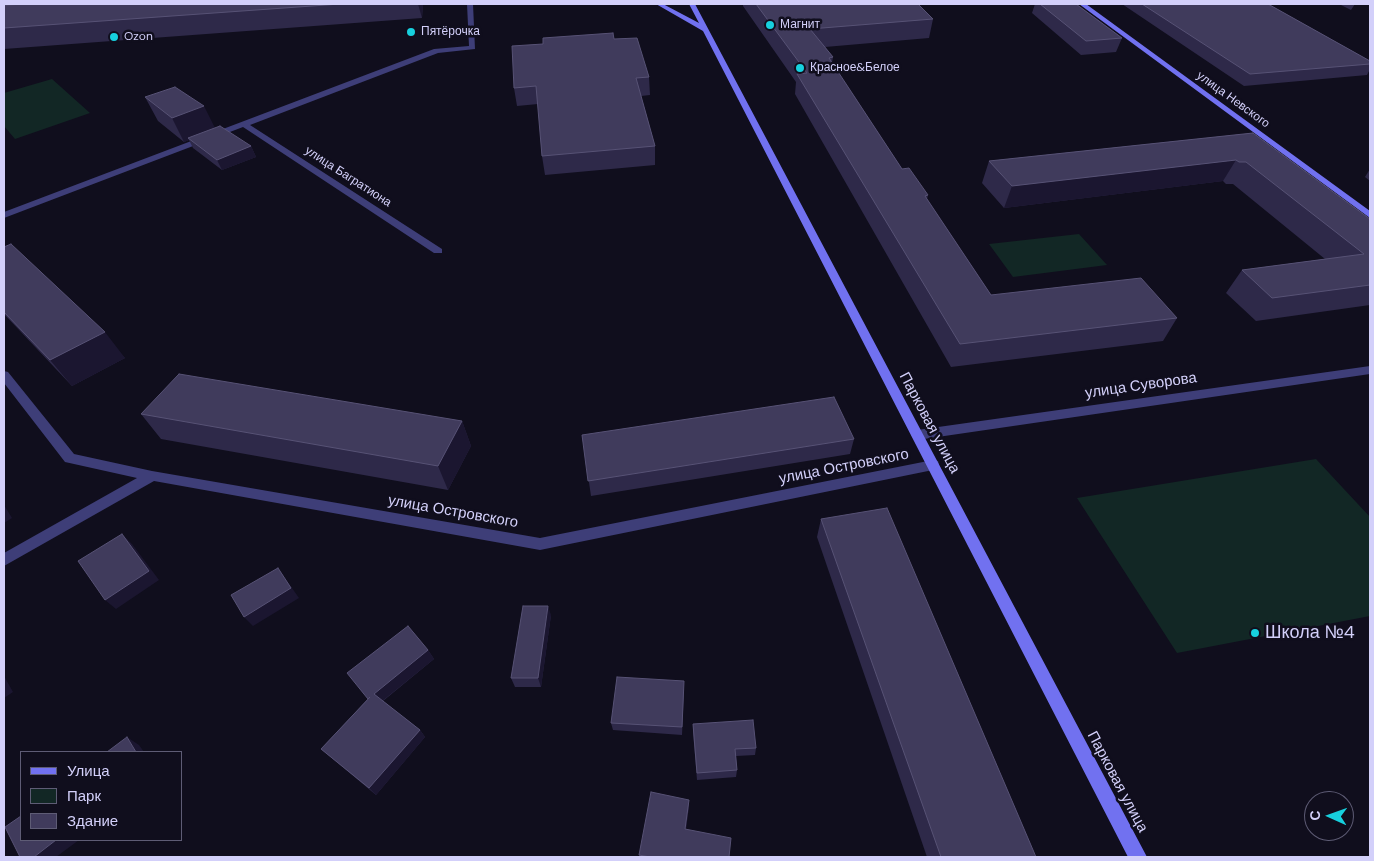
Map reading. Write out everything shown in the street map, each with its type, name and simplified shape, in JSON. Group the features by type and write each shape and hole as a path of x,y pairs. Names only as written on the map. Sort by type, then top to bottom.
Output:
{"main road":[{"path":"659,4 704,29"},
{"name":"Парковая улица","path":"692,4 1138,857"},
{"name":"улица Невского","path":"1082,4 1370,215"}],"street":[{"path":"4,215 437,51 473,48 470,4"},
{"name":"улица Багратиона","path":"243,124 438,251"},
{"name":"улица Суворова","path":"916,435 1370,370"},
{"name":"улица Островского","path":"4,375 70,458 152,476 540,544 933,465"},
{"path":"4,560 152,476"}],"green space":[{"path":"52,79 90,113 15,139 4,126 4,93"},
{"path":"1079,234 1107,265 1013,277 989,244"},
{"path":"1316,459 1370,517 1370,616 1177,653 1077,498"}],"building":[{"path":"340,4 4,28 4,5"},
{"path":"756,4 918,4 933,19 810,29 833,57 829,58 902,169 909,168 928,195 925,196 991,295 1141,278 1177,318 960,344 797,74 807,73"},
{"path":"1040,4 1076,4 1122,38 1086,41"},
{"path":"1142,4 1268,4 1370,61 1370,64 1250,74"},
{"path":"613,33 614,39 637,38 649,77 636,78 655,146 542,156 536,86 514,88 512,46 543,44 543,38"},
{"path":"175,87 204,106 172,118 145,97"},
{"path":"220,126 251,146 217,160 188,138"},
{"path":"1253,133 1370,219 1370,285 1272,298 1242,270 1364,254 1246,162 1236,160 1012,186 989,161"},
{"path":"11,244 105,332 50,360 4,312 4,247"},
{"path":"179,374 462,421 438,466 141,414"},
{"path":"834,397 854,439 588,481 582,435"},
{"path":"887,508 1036,857 941,857 821,519"},
{"path":"122,534 149,571 105,600 78,561"},
{"path":"278,568 291,588 244,617 231,595"},
{"path":"523,606 548,606 538,678 511,678"},
{"path":"408,626 428,650 374,694 420,730 369,788 321,749 370,697 368,699 347,673"},
{"path":"617,677 684,681 682,727 611,723"},
{"path":"753,720 756,748 735,749 737,770 697,773 693,724"},
{"path":"127,737 135,751 108,751"},
{"path":"651,792 689,800 685,829 731,838 729,857 650,857 639,855"},
{"path":"20,817 20,841 55,841 34,857 20,857 5,827"}],"place":[{"name":"Магнит","path":"770,25"},
{"name":"Пятёрочка","path":"411,32"},
{"name":"Ozon","path":"114,37"},
{"name":"Красное&Белое","path":"800,68"},
{"name":"Школа №4","path":"1255,633"}]}
